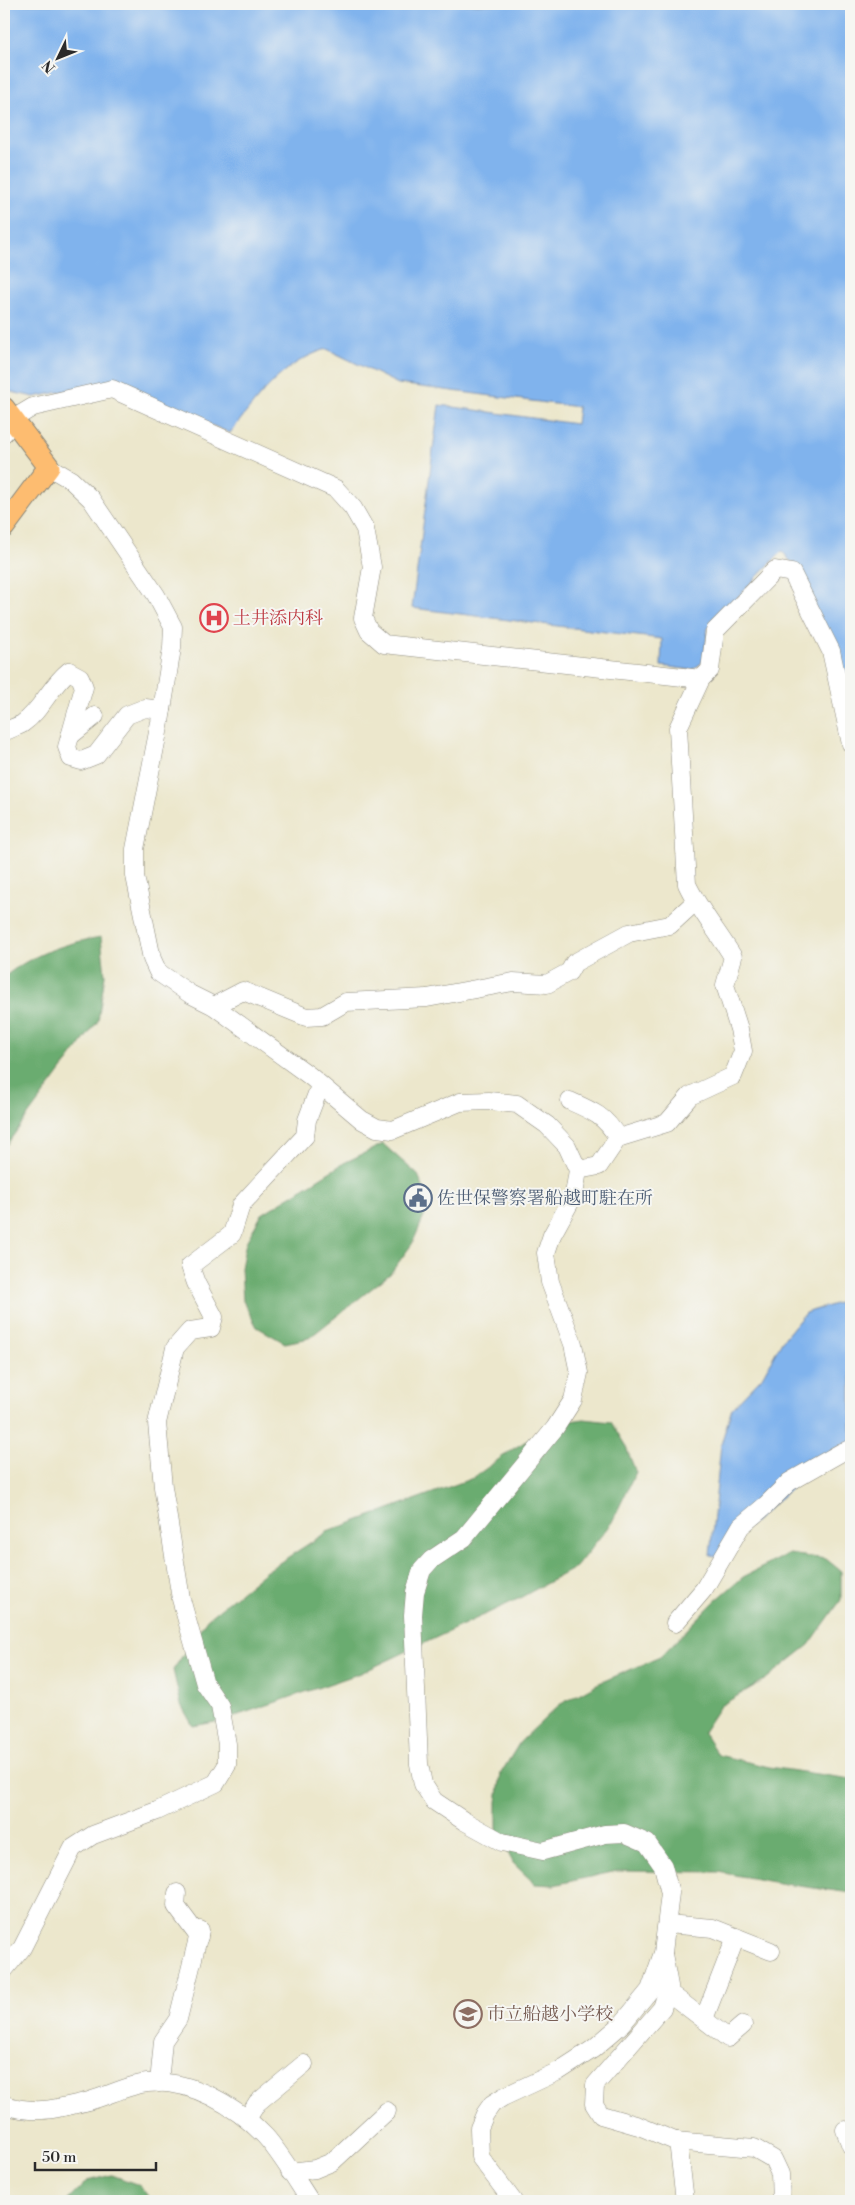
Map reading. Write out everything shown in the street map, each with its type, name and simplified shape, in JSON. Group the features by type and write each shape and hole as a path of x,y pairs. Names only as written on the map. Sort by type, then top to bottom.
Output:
{"main road":[{"path":"4,526 49,467 7,420"}],"street":[{"path":"7,420 33,407 112,389 336,488 352,508 365,529 372,567 363,618 369,631 384,644 701,679"},
{"path":"49,467 71,480 91,500 156,595 173,628 172,648 162,710 135,849 135,876 152,959 158,972 190,994 214,1006 310,1076 362,1120 377,1128 393,1130 460,1102 489,1101 517,1104 547,1125 567,1146 578,1170 574,1195 552,1235 546,1253 550,1282 573,1344 579,1373 573,1400 555,1428 464,1538 431,1560 422,1570 415,1592 413,1615 420,1764 423,1784 434,1801 464,1821 502,1842 543,1850 605,1834 624,1833 648,1843 663,1866 670,1893 663,1953 650,1990 622,2024 593,2049 559,2071 503,2097 492,2104 484,2114 479,2128 480,2157 513,2201"},
{"path":"578,1170 599,1166 618,1138 667,1123 690,1096 733,1076 743,1051 739,1029 725,985 733,957 715,928 695,902 687,884 678,728 701,679 710,670 715,632 774,570 792,573 831,651 851,744"},
{"path":"4,732 22,724 38,708 61,677 69,671 80,676 84,687 66,747 71,758 82,761 96,755 127,714 146,708 162,710"},
{"path":"70,736 95,716"},
{"path":"214,1006 244,991 306,1017 314,1017 322,1016 346,1002 427,998 513,982 547,984 569,972 574,962 629,934 670,925 695,902"},
{"path":"4,1970 22,1948 73,1848 93,1835 157,1811 216,1783 227,1764 227,1744 220,1706 205,1684 181,1599 162,1487 157,1423 175,1348 190,1331 211,1328 214,1317 196,1283 190,1266 232,1234 241,1205 305,1136 307,1120 320,1086"},
{"path":"570,1101 599,1114 612,1126 618,1138"},
{"path":"675,1623 704,1589 741,1526 766,1506 789,1482 842,1452 851,1449"},
{"path":"159,2082 163,2041 178,2019 199,1933 176,1906 177,1892"},
{"path":"667,1924 713,1928 771,1951"},
{"path":"704,2020 736,1937"},
{"path":"663,1953 670,1986 662,2008 595,2086 594,2104 601,2115 640,2126 678,2141 754,2148 774,2159 780,2174 781,2201"},
{"path":"668,1992 728,2038 743,2025"},
{"path":"247,2119 257,2103 304,2064"},
{"path":"4,2105 25,2111 45,2111 99,2098 146,2083 159,2082 168,2082 198,2091 219,2100 247,2119 266,2137 290,2172 303,2198"},
{"path":"290,2172 315,2169 332,2162 387,2111"},
{"path":"678,2141 685,2201"}],"green space":[{"path":"101,937 105,975 98,1021 4,1148 4,977 26,962 62,946"},
{"path":"383,1144 418,1175 430,1203 412,1244 390,1274 309,1338 285,1343 257,1327 243,1301 241,1268 246,1242 262,1214 344,1163"},
{"path":"584,1419 611,1422 625,1445 636,1472 612,1522 576,1567 518,1599 361,1673 221,1721 193,1726 181,1705 173,1670 207,1619 265,1572 327,1532 473,1478 513,1449 556,1423"},
{"path":"789,1554 826,1559 841,1571 841,1600 809,1645 766,1679 720,1706 703,1732 718,1755 769,1767 851,1779 851,1893 784,1884 718,1872 617,1871 554,1885 535,1884 513,1863 497,1830 497,1802 501,1773 520,1742 559,1705 597,1684 660,1657 714,1602 743,1577"},
{"path":"112,2175 139,2185 152,2201 67,2201 87,2181"}],"water":[{"path":"4,4 851,4 851,713 803,576 782,551 708,628 703,662 692,670 661,666 662,639 412,608 439,405 576,424 578,407 398,384 327,349 311,355 284,372 261,394 230,433 111,382 34,397 7,391 4,388"},
{"path":"851,1299 851,1444 835,1448 717,1556 710,1555 721,1444 732,1408 762,1377 782,1341 805,1313"}],"place":[{"name":"土井添内科","path":"214,618"},
{"name":"佐世保警察署船越町駐在所","path":"418,1198"},
{"name":"市立船越小学校","path":"468,2014"}]}
